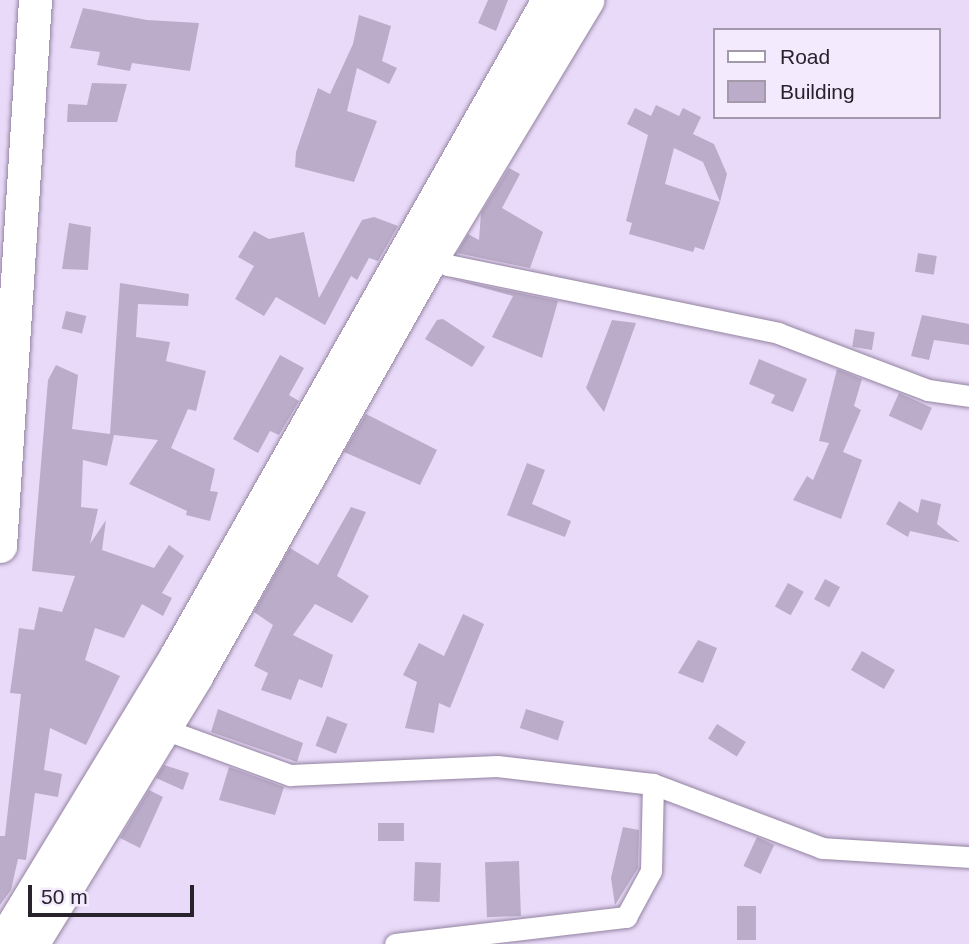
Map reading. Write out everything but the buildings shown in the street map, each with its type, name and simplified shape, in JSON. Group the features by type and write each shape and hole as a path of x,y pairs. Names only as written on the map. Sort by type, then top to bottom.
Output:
{"highway":[{"path":"31,944 150,724 422,248 549,0"},
{"path":"422,248 586,0"},
{"path":"2,944 150,724"}],"main road":[{"path":"0,546 35,0"}],"street":[{"path":"422,248 448,265 778,333 928,390 969,396"},
{"path":"150,724 290,775 496,766 653,783 822,848 969,858"},
{"path":"395,944 626,917 650,872 653,783"}]}
